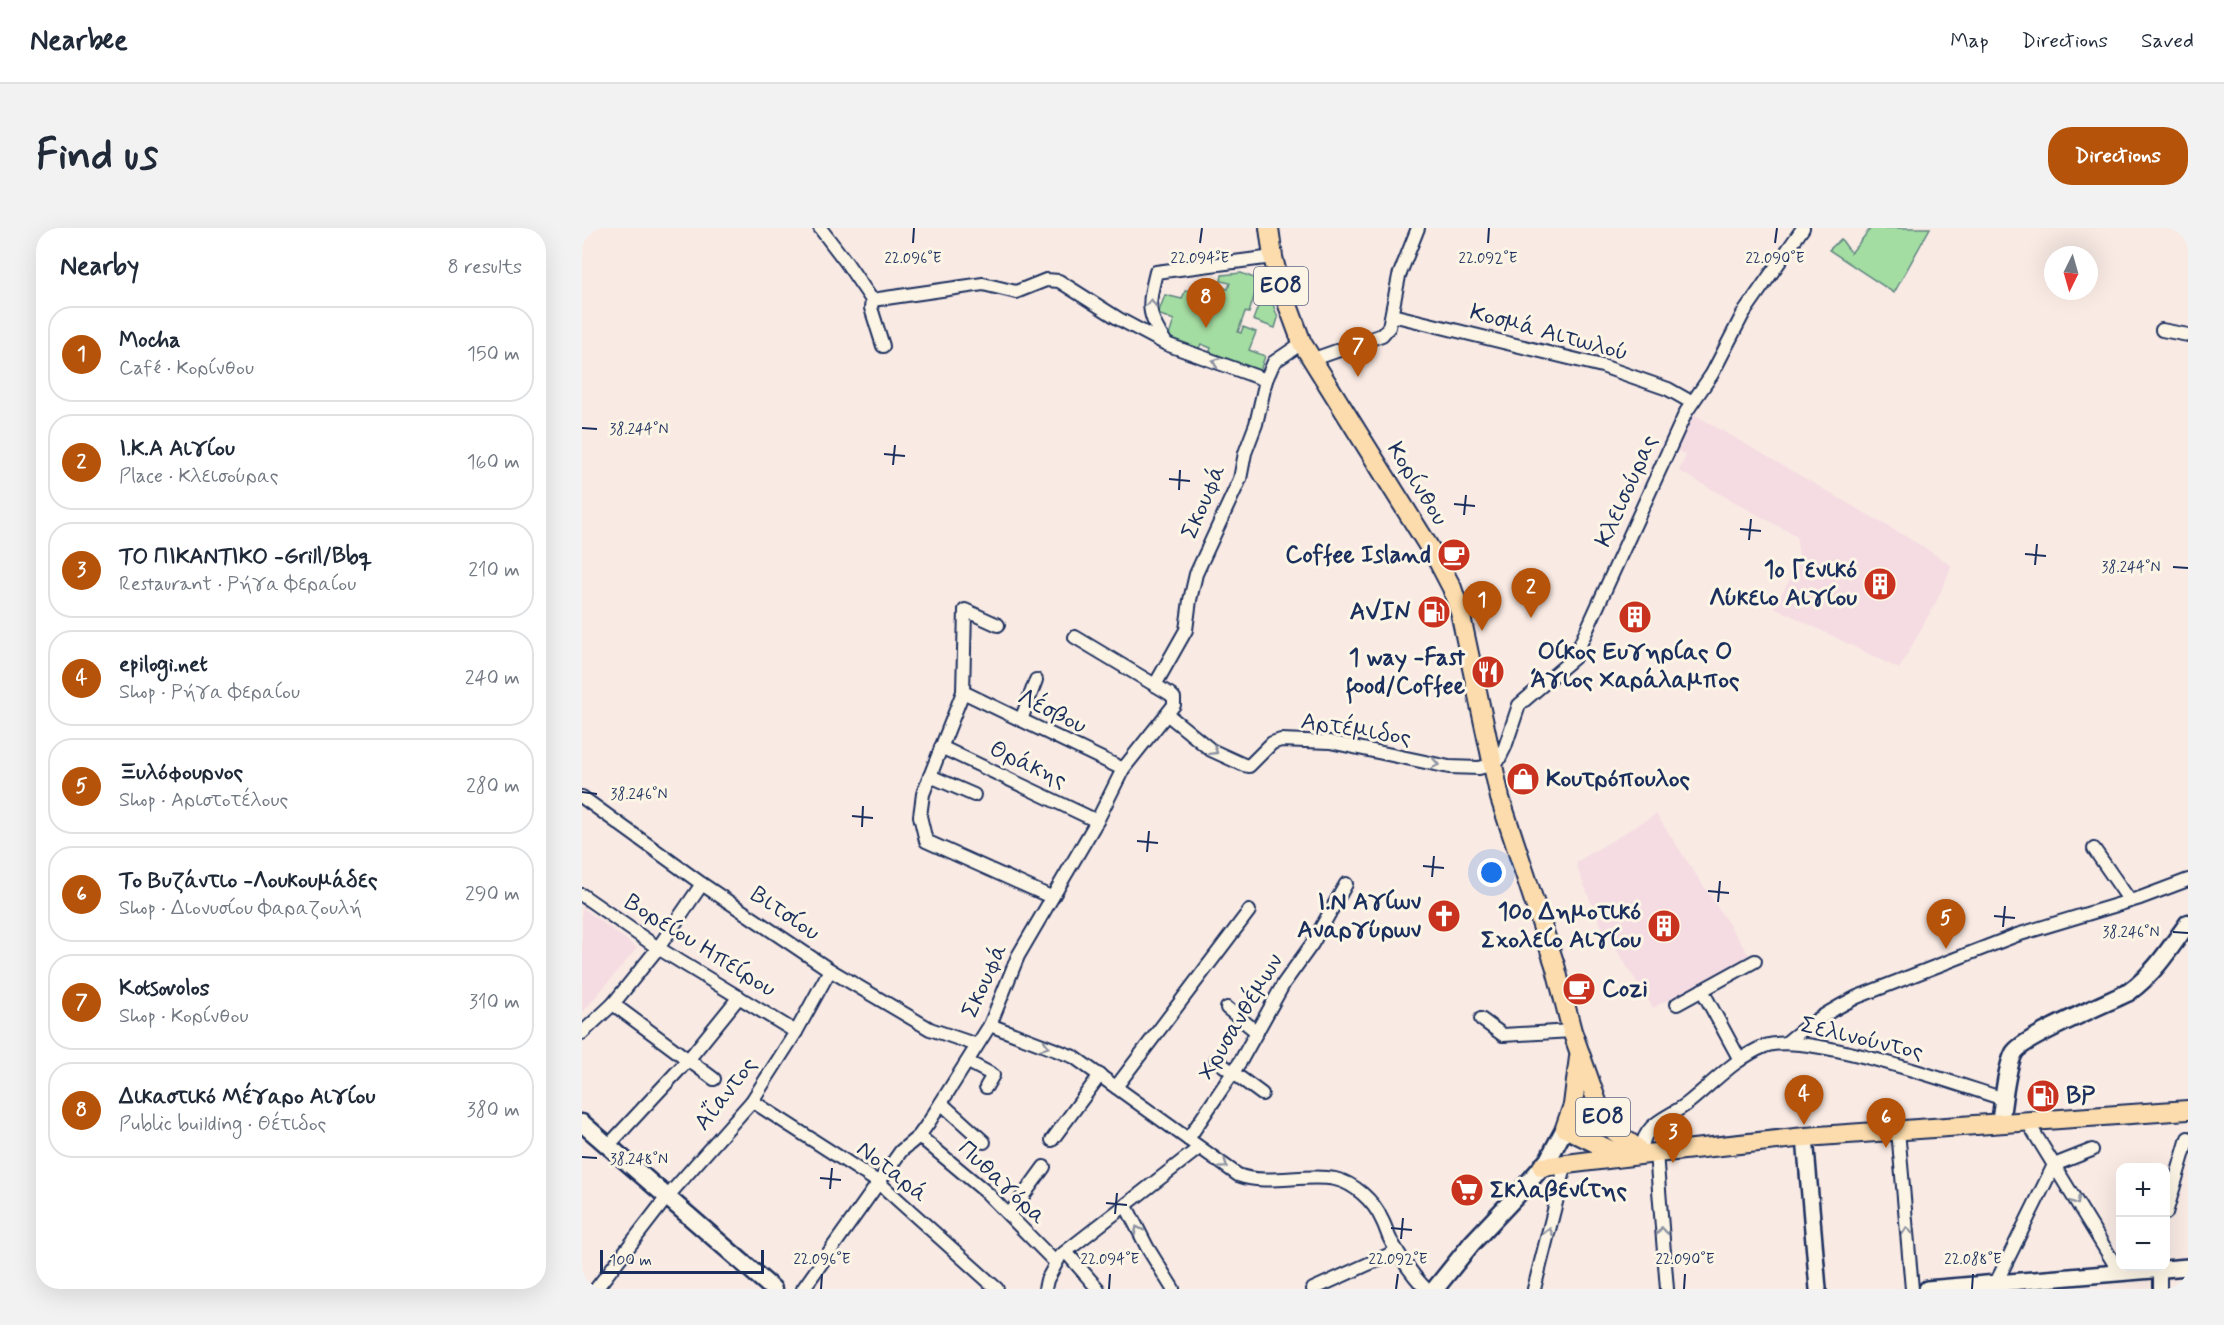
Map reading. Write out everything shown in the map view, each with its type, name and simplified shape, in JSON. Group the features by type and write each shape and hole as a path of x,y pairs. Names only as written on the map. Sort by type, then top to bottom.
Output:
{"main road":[{"name":"Κορίνθου","path":"1269,228 1273,258 1285,299 1302,343 1439,563 1452,588 1462,620 1491,765 1500,798 1555,965 1572,1031 1588,1074"},
{"path":"2001,1123 2011,1061 2016,1050 2040,1035 2140,985 2188,922"},
{"name":"Κορίνθου","path":"1572,1126 1580,1052"},
{"name":"ΕΟ8","path":"1588,1074 1585,1104 1572,1126 1610,1150 1642,1152 1805,1137 2188,1110"},
{"name":"ΕΟ8","path":"1588,1074 1605,1120 1614,1131 1642,1152"},
{"path":"582,1123 773,1289"},
{"path":"1436,1288 1472,1243 1564,1146 1572,1126"},
{"path":"1545,1164 1642,1152"}],"street":[{"path":"820,228 872,300 871,308 883,346"},
{"path":"1311,360 1383,335 1389,327 1399,276 1418,228"},
{"name":"Κλεισούρας","path":"1491,765 1505,747 1519,705 1574,658 1691,402 1712,374 1743,314 1803,228"},
{"path":"1166,344 1159,333 1148,304 1156,272 1273,258"},
{"path":"872,300 982,284 1016,292 1051,279 1059,281 1119,320 1166,344 1266,380"},
{"name":"Κοσμά Αιτωλού","path":"1392,315 1602,366 1668,388 1691,402"},
{"path":"2162,330 2188,335"},
{"name":"Σκουφά","path":"1155,685 1186,630 1196,574 1240,479 1266,380 1274,362 1302,343"},
{"path":"998,625 965,610 963,692 922,794 920,816 926,841 1051,897"},
{"path":"1075,637 1174,699 1174,705 1168,715"},
{"path":"1021,720 1036,680"},
{"name":"Λέσβου","path":"963,692 1123,769"},
{"name":"Σκουφά","path":"803,1289 901,1151 919,1136 968,1062 990,1025 1018,956 1097,821 1123,769 1168,715"},
{"name":"Αρτέμιδος","path":"1168,715 1211,750 1249,766 1272,743 1281,740 1330,742 1449,767 1479,768 1491,765"},
{"name":"Θράκης","path":"941,747 1097,821"},
{"path":"930,776 974,795"},
{"name":"Βιτσίου","path":"582,797 702,884 830,970 930,1029 977,1045"},
{"path":"2094,849 2130,901"},
{"path":"1786,1043 1810,1023 1857,997 2017,935 2130,901 2188,880"},
{"path":"584,1028 613,1004 658,948 702,884"},
{"name":"Χρυσανθέμων","path":"1188,1139 1233,1073 1284,983 1312,944 1346,884"},
{"name":"Βορείου Ηπείρου","path":"582,895 658,948 796,1032"},
{"path":"1116,1087 1249,911"},
{"path":"1677,1004 1755,961"},
{"name":"Αΐαντος","path":"596,1289 667,1197 753,1101 796,1032 830,970"},
{"path":"1702,990 1740,1060"},
{"path":"608,1146 688,1060 739,997"},
{"path":"613,1004 714,1078"},
{"path":"1227,1008 1257,1032"},
{"path":"1481,1019 1503,1035 1572,1031"},
{"path":"990,1025 1074,1057 1233,1172 1246,1178 1323,1177 1348,1184 1375,1207 1397,1251 1417,1280 1436,1288"},
{"name":"Σελινούντος","path":"1642,1152 1644,1137 1649,1129 1686,1104 1740,1060 1763,1047 1786,1043 1862,1056 2004,1099"},
{"path":"1216,1060 1262,1094"},
{"path":"968,1062 993,1075 986,1087"},
{"path":"1052,1140 1100,1075"},
{"name":"Νοταρά","path":"753,1101 878,1182 997,1289"},
{"path":"941,1103 984,1142"},
{"path":"2028,1121 2120,1273"},
{"path":"1898,1130 1912,1289"},
{"name":"Πυθαγόρα","path":"919,1136 986,1192 1056,1263"},
{"path":"1805,1137 1818,1289"},
{"path":"2170,1199 2188,1138"},
{"path":"1045,1289 1056,1263 1066,1252 1199,1148"},
{"path":"1994,1286 2054,1165 2092,1150"},
{"path":"1642,1152 1667,1289"},
{"path":"1534,1289 1566,1163"},
{"path":"1008,1215 1044,1167"},
{"path":"1126,1206 1147,1247 1173,1289"},
{"path":"1313,1289 1397,1251"},
{"path":"1066,1252 1098,1289"},
{"path":"2170,1268 2188,1267"},
{"path":"1927,1289 2059,1284 2136,1271"},
{"path":"2160,1271 2160,1289"}],"shaded area":[{"path":"1690,412 1922,546 1952,566 1936,602 1899,669 1774,607 1800,562 1796,536 1679,471 1686,455 1674,449"},
{"path":"1656,814 1749,955 1653,1008 1600,924 1576,865 1578,861"},
{"path":"582,907 637,948 583,1012 582,1011"}],"green space":[{"path":"1871,228 1930,228 1894,293 1829,250 1841,239 1851,253"},
{"path":"1241,273 1259,280 1249,313 1245,312 1238,332 1241,333 1243,327 1256,332 1249,350 1265,356 1260,371 1209,354 1211,348 1201,344 1198,350 1168,339 1174,320 1158,314 1165,295 1182,299 1185,291 1191,289 1192,285 1197,287 1199,282 1205,284 1207,290 1209,284 1228,289 1230,283 1221,281 1222,275"},
{"path":"1266,285 1278,318 1275,328 1253,320"}],"place":[{"name":"Δικαστικό Μέγαρο Αιγίου","path":"1206,328"},
{"name":"Kotsovolos","path":"1358,377"},
{"name":"Coffee Island","path":"1454,555"},
{"name":"1o Γενικό Λύκειο Αιγίου","path":"1880,584"},
{"name":"AVIN","path":"1434,612"},
{"name":"Οίκος Ευγηρίας Ο Άγιος Χαράλαμπος","path":"1635,617"},
{"name":"Ι.Κ.Α Αιγίου","path":"1531,618"},
{"name":"Mocha","path":"1482,631"},
{"name":"1 way -Fast food/Coffee","path":"1488,672"},
{"name":"Κουτρόπουλος","path":"1523,779"},
{"name":"Ι.Ν Αγίων Αναργύρων","path":"1444,916"},
{"name":"10o Δημοτικό Σχολείο Αιγίου","path":"1664,926"},
{"name":"Ξυλόφουρνος","path":"1946,949"},
{"name":"Cozi","path":"1579,989"},
{"name":"BP","path":"2043,1096"},
{"name":"epilogi.net","path":"1804,1125"},
{"name":"Το Βυζάντιο -Λουκουμάδες","path":"1886,1148"},
{"name":"ΤΟ ΠΙΚΑΝΤΙΚΟ -Grill/Bbq","path":"1673,1163"},
{"name":"Σκλαβενίτης","path":"1467,1190"}]}
